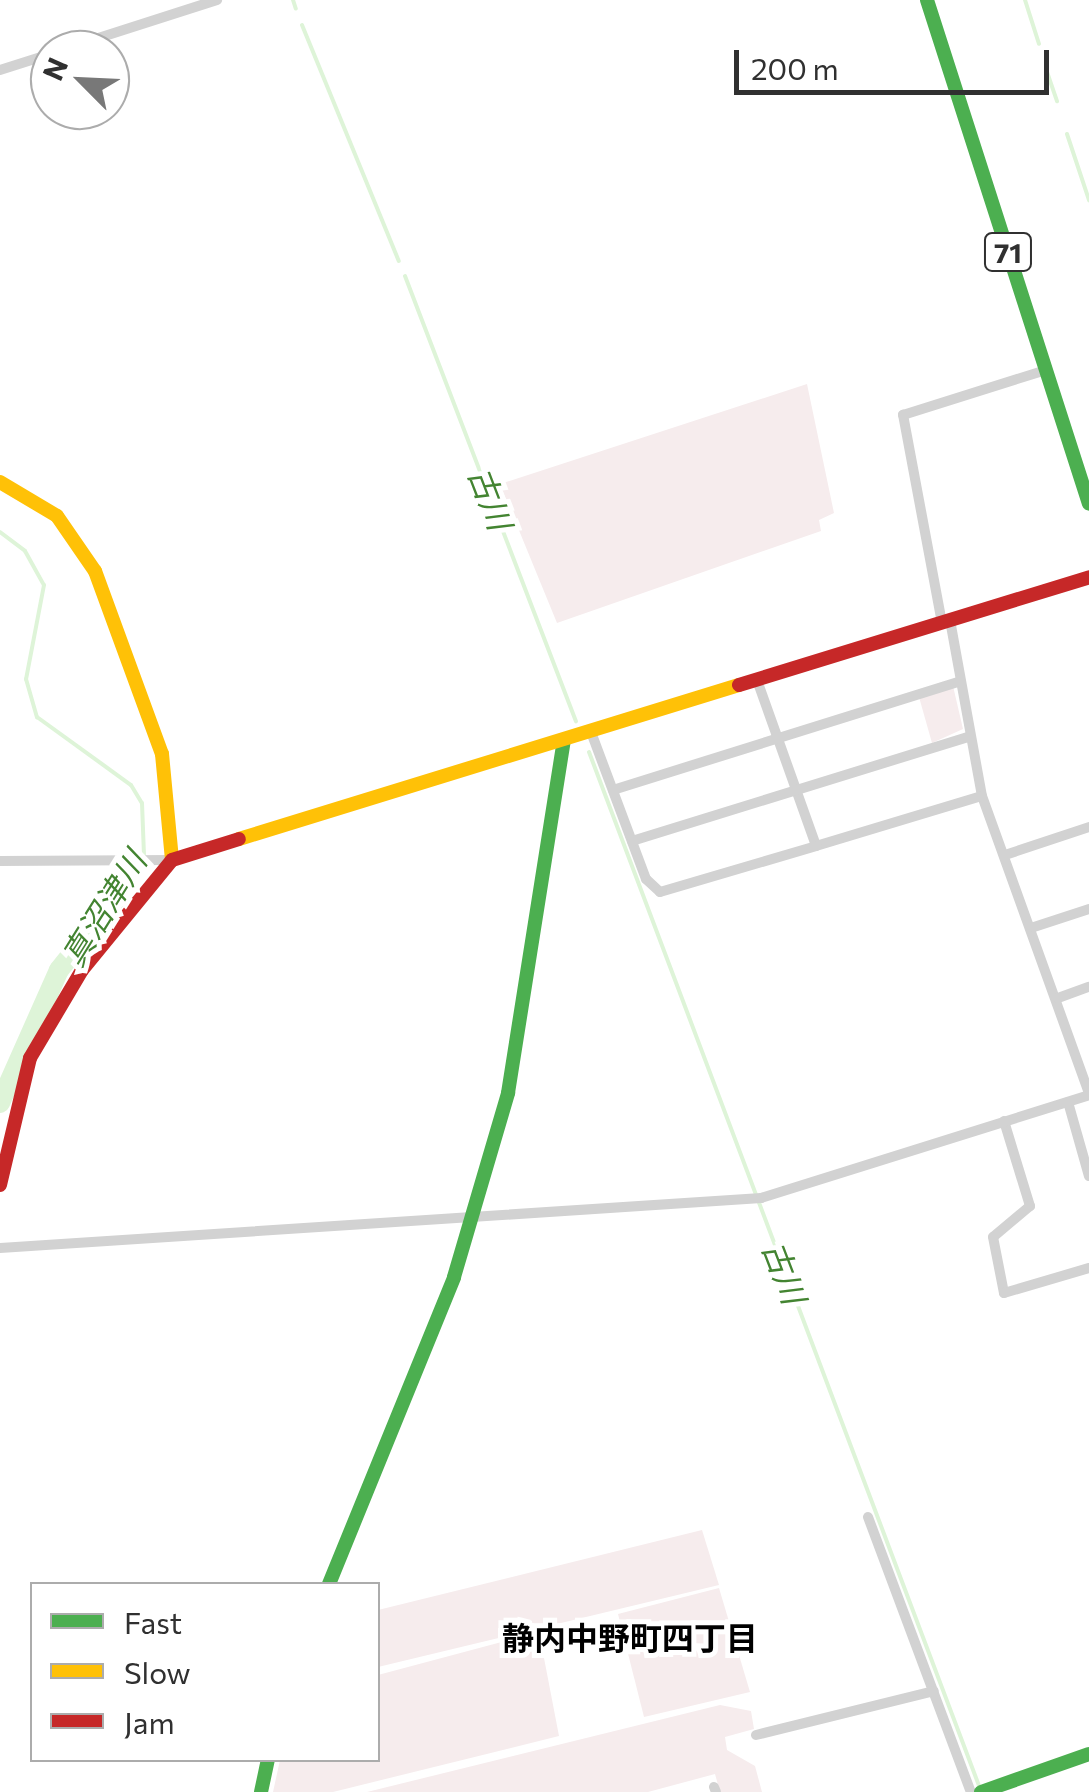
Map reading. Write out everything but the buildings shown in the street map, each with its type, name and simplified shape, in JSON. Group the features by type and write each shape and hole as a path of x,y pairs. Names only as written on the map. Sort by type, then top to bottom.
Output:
{"street":[{"path":"124,30 217,0"},
{"name":"71","path":"927,0 1089,504"},
{"path":"0,70 30,60"},
{"path":"0,1248 756,1198 1089,1094 1083,1057 982,796 903,415 1046,370"},
{"path":"0,482 57,516 95,571 162,754 172,860 82,970 30,1058 0,1185"},
{"path":"0,861 172,860 1089,577"},
{"path":"757,680 816,846"},
{"path":"613,790 960,681"},
{"path":"591,732 652,888 670,892 982,796"},
{"path":"632,842 969,737"},
{"path":"331,1582 474,1214 529,992 564,741"},
{"path":"1005,854 1089,827"},
{"path":"1034,927 1089,909"},
{"path":"1058,998 1089,987"},
{"path":"1068,1102 1089,1176"},
{"path":"1004,1121 1030,1206 992,1237 1004,1293 1089,1268"},
{"path":"868,1517 934,1691 979,1791 1089,1754"},
{"path":"756,1735 934,1691"},
{"path":"261,1792 268,1762"}],"shaded area":[{"path":"807,384 834,513 819,520 821,531 557,623 500,484"},
{"path":"953,686 963,729 932,743 919,697"},
{"path":"702,1530 719,1585 380,1667 380,1610"},
{"path":"719,1588 750,1692 644,1717 618,1614"},
{"path":"539,1632 559,1736 333,1792 273,1792 280,1762 380,1762 380,1674"},
{"path":"720,1705 751,1711 754,1729 725,1737 727,1750 755,1766 762,1792 720,1792 715,1774 648,1792 367,1792"}],"waterway":[{"name":"古川","path":"293,0 296,9"},
{"path":"1025,0 1039,44"},
{"name":"古川","path":"302,25 399,261"},
{"path":"1047,72 1057,101"},
{"path":"1067,134 1089,200"},
{"name":"古川","path":"405,276 576,721"},
{"name":"真沼津川","path":"0,532 25,551 44,585 26,679 37,717 131,785 142,803 144,855 118,896"},
{"name":"古川","path":"589,752 979,1786"},
{"name":"真沼津川","path":"0,1103 59,970 118,896"}],"traffic: fast":[{"path":"927,0 1089,504"},
{"path":"330,1582 454,1277 508,1093 564,741"},
{"path":"981,1792 1089,1754"},
{"path":"261,1792 268,1762"}],"traffic: slow":[{"path":"0,482 57,516 95,571 162,754 172,860"},
{"path":"239,839 739,685"}],"traffic: jam":[{"path":"739,685 1089,577"},
{"path":"0,1185 30,1058 82,970 172,860 239,839"}],"district":[{"name":"静内中野町四丁目","path":"630,1637"}]}
